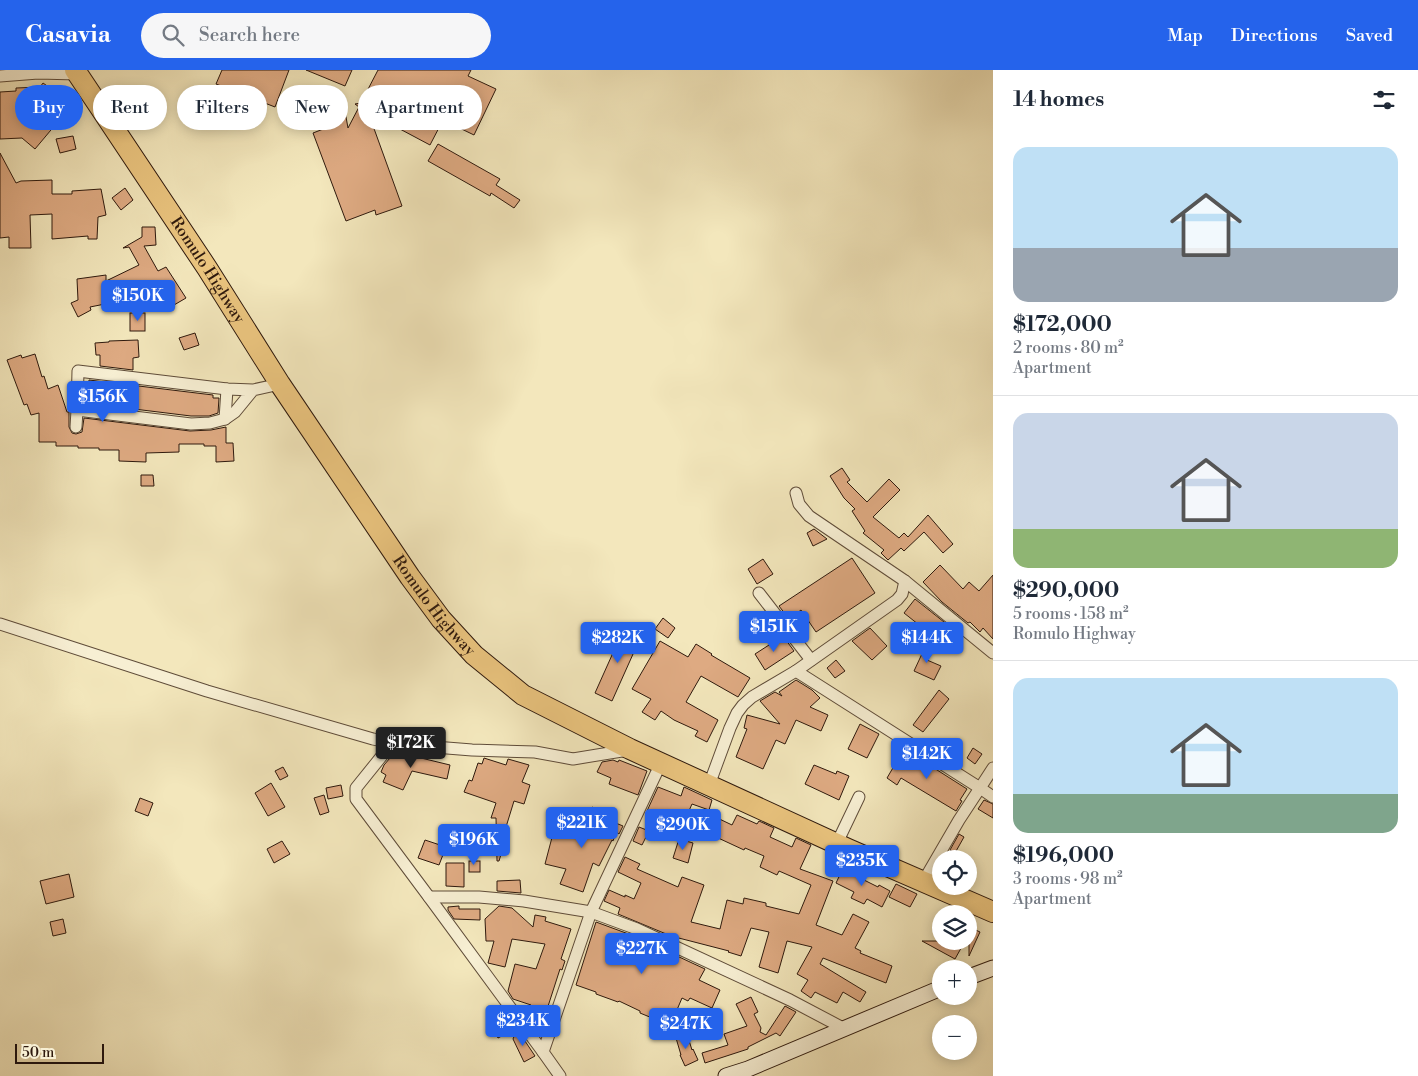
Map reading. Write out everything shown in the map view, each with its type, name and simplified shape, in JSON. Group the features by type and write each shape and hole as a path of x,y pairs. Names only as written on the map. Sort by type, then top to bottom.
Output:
{"highway":[{"name":"Romulo Highway","path":"76,72 207,268 280,384 410,577 441,619 474,655 523,695 630,749 993,912"}],"street":[{"path":"0,76 76,72"},
{"path":"76,427 78,371 227,389 253,390 280,384"},
{"path":"225,419 227,389"},
{"path":"77,410 191,424 210,423 225,419 235,412 253,390"},
{"path":"796,494 799,504 809,516 905,581 993,653"},
{"path":"709,784 737,713 752,697 796,671 897,600 902,594 905,581"},
{"path":"759,593 811,660"},
{"path":"0,624 207,691 372,739 397,744 535,752 574,759 630,749"},
{"path":"796,671 993,797"},
{"path":"397,744 385,752 356,788 355,795 359,804 430,897 560,1076"},
{"path":"543,1052 591,912 661,763"},
{"path":"923,882 959,820 993,768"},
{"path":"837,843 860,797"},
{"path":"430,897 479,897 515,900 591,912 638,929 790,1000 843,1028"},
{"path":"977,974 993,968"},
{"path":"726,1076 748,1069 932,992"}],"building":[{"path":"222,70 289,70 283,85 277,85 277,102 275,107 267,104 267,85 216,84"},
{"path":"306,70 352,70 345,85"},
{"path":"378,70 471,70 468,76 496,89 482,118 482,85 370,85"},
{"path":"15,91 15,130 51,130 35,149 22,138 0,139 0,92"},
{"path":"358,109 358,130 375,130 402,206 376,215 375,210 346,221 313,133 321,130 348,130"},
{"path":"402,130 438,130 430,145"},
{"path":"464,130 476,130 474,135"},
{"path":"73,136 76,149 60,153 56,139"},
{"path":"438,144 500,179 496,185 520,200 514,208 491,193 490,196 428,161"},
{"path":"0,153 16,183 21,181 52,180 52,194 72,194 72,191 101,189 106,215 98,217 97,239 88,239 88,236 52,239 52,214 30,215 31,248 9,248 9,237 0,238"},
{"path":"125,188 133,200 121,210 112,198"},
{"path":"142,227 155,227 156,245 144,246 158,271 166,267 186,298 174,305 159,281 128,298 111,304 90,307 91,310 78,317 71,303 78,300 77,279 106,275 106,281 139,265 129,247 123,248 142,237"},
{"path":"130,313 145,313 145,331 130,331"},
{"path":"195,333 199,345 184,350 179,338"},
{"path":"138,340 139,357 133,358 133,370 100,366 100,355 96,355 95,343"},
{"path":"35,354 48,389 58,385 67,412 69,412 69,427 72,433 82,432 84,418 190,431 226,427 226,443 233,443 234,461 216,462 216,446 204,446 204,444 179,444 179,452 146,453 146,462 119,461 119,450 56,446 56,442 39,442 39,413 31,415 27,404 24,405 7,360 21,355 22,358"},
{"path":"89,380 213,395 213,398 219,398 218,413 209,416 191,416 85,403 85,394 88,394"},
{"path":"842,468 850,480 847,482 867,502 889,479 900,490 873,517 899,538 904,533 908,537 928,515 953,544 943,553 924,532 904,551 901,548 888,560 881,553 884,550 863,533 865,531 852,511 855,509 844,498 830,476"},
{"path":"141,475 153,475 154,486 141,486"},
{"path":"814,529 827,539 813,546 807,533"},
{"path":"852,558 875,593 816,632 801,610 789,619 779,606"},
{"path":"763,559 773,574 757,584 748,569"},
{"path":"940,565 963,589 969,582 979,591 993,575 993,639 983,628 980,632 970,622 968,623 942,602 923,582"},
{"path":"915,599 944,622 933,636 904,613"},
{"path":"663,618 675,628 668,638 655,629"},
{"path":"625,626 642,634 612,701 595,693"},
{"path":"870,628 887,646 872,660 852,641"},
{"path":"783,636 794,651 765,670 755,654"},
{"path":"660,641 688,657 696,644 750,678 738,697 701,676 686,702 718,720 707,742 695,736 698,731 674,720 661,711 655,720 642,712 651,699 632,689"},
{"path":"927,643 935,650 927,660 941,666 934,680 914,671"},
{"path":"836,660 845,671 835,678 827,668"},
{"path":"796,680 812,690 820,698 810,707 828,715 821,731 796,720 785,744 776,740 763,769 736,757 747,729 744,728 747,715 780,724 760,701 775,692 782,696 779,692"},
{"path":"939,690 949,699 923,732 913,725"},
{"path":"860,724 879,734 867,758 848,749"},
{"path":"973,748 982,754 975,764 967,758"},
{"path":"904,749 967,789 956,811 901,778 897,785 887,778"},
{"path":"399,752 408,752 421,758 450,765 447,779 412,771 403,790 383,782 386,775 381,772 384,765"},
{"path":"484,758 506,765 508,759 529,765 522,782 530,785 524,804 514,801 506,827 509,828 499,861 497,861 496,818 491,818 496,803 464,792 469,780 472,781 478,763 482,764"},
{"path":"613,760 618,762 619,760 647,771 638,795 609,784 611,778 597,772 602,762"},
{"path":"814,765 836,774 837,771 849,776 839,800 805,784"},
{"path":"283,767 288,776 280,780 275,771"},
{"path":"271,783 285,807 268,816 255,793"},
{"path":"341,785 343,796 328,799 326,788"},
{"path":"658,787 681,796 684,787 712,800 709,810 692,804 684,822 666,814 664,819 647,811"},
{"path":"324,795 329,812 320,815 314,798"},
{"path":"140,798 153,803 148,816 135,811"},
{"path":"984,800 993,804 993,818 978,809"},
{"path":"592,807 603,812 601,817 623,826 619,834 616,832 599,866 593,863 583,892 560,884 566,869 545,864 555,826 581,834"},
{"path":"709,814 732,825 737,815 757,824 759,821 774,828 770,837 792,847 796,838 811,845 800,869 833,881 816,925 842,935 853,914 869,922 855,948 861,951 860,953 892,966 886,983 823,958 820,964 866,992 860,1002 843,992 837,1003 815,992 811,998 801,991 808,980 797,974 812,947 787,941 778,973 759,967 769,932 751,928 741,956 729,951 671,936 618,914 620,908 604,901 609,890 634,899 641,883 618,872 625,857 640,864 637,869 678,887 682,877 704,885 691,922 720,929 727,900 743,904 744,898 766,903 766,906 799,914 811,885 779,871 777,875 760,867 764,856 745,848 744,850 701,830"},
{"path":"639,827 649,831 642,845 633,841"},
{"path":"959,834 964,837 957,850 950,850"},
{"path":"679,839 693,843 688,863 673,858"},
{"path":"425,840 446,847 439,865 418,858"},
{"path":"282,841 290,854 274,863 267,849"},
{"path":"469,861 480,861 480,872 469,872"},
{"path":"846,862 858,868 854,875 890,891 882,907 867,899 864,904 851,898 854,892 836,883"},
{"path":"446,863 464,863 464,887 446,886"},
{"path":"69,874 74,897 46,904 40,881"},
{"path":"520,880 521,893 497,891 497,881"},
{"path":"896,884 917,894 910,907 889,897"},
{"path":"459,906 459,909 480,909 480,920 454,919 448,907"},
{"path":"499,906 512,908 533,927 535,915 546,917 545,921 571,929 561,959 565,961 562,970 560,969 542,1025 529,1021 523,1012 524,1009 531,1005 513,999 508,991 515,964 536,969 545,944 512,939 505,967 488,963 494,941 486,941 485,919"},
{"path":"63,919 66,933 53,936 50,922"},
{"path":"596,922 634,936 705,969 699,980 720,990 712,1008 690,998 688,1001 682,998 668,1031 655,1026 657,1020 640,1013 640,1011 576,985"},
{"path":"922,941 932,941 932,946"},
{"path":"938,950 960,950 955,959"},
{"path":"751,997 758,1012 754,1014 761,1028 760,1032 766,1035 785,1006 796,1012 780,1036 776,1033 748,1047 748,1049 705,1063 702,1053 728,1045 724,1034 747,1026 736,1004"},
{"path":"507,1018 513,1030 498,1038 492,1026"},
{"path":"517,1029 535,1056 524,1062 513,1039"},
{"path":"687,1034 692,1050 698,1060 685,1066 676,1038"}]}
